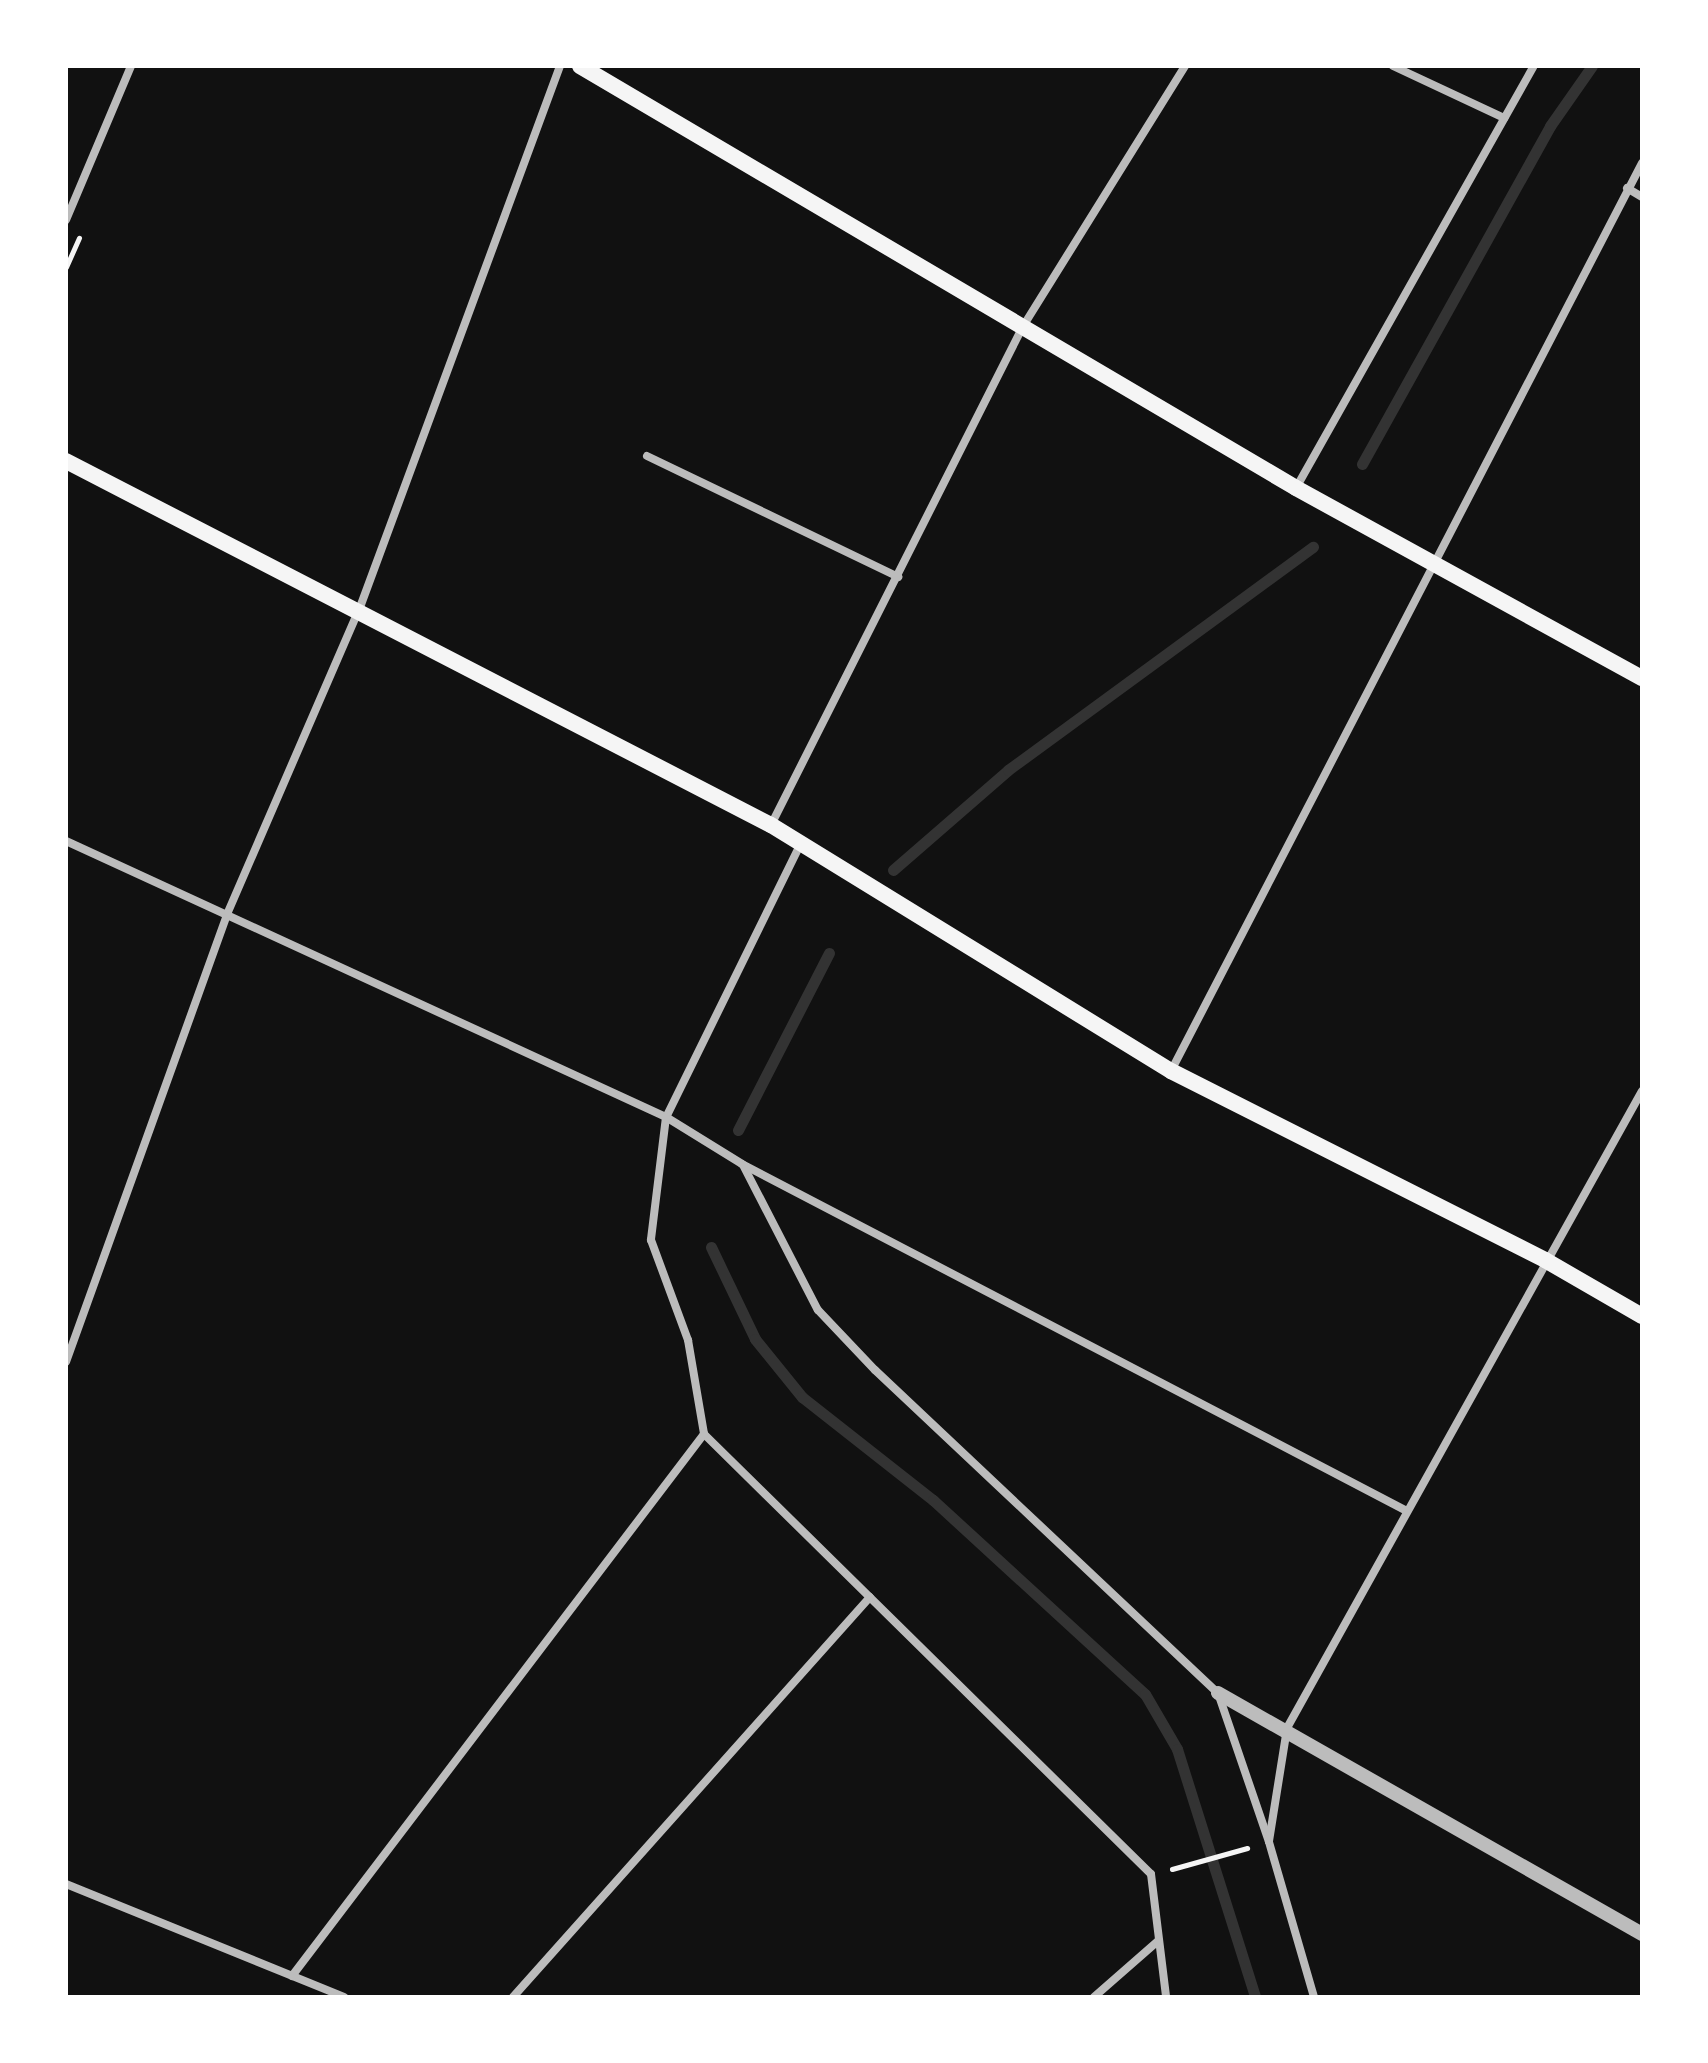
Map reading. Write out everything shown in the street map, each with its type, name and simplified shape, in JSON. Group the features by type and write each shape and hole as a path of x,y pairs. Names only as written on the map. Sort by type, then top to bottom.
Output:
{"main road":[{"path":"580,66 1296,488 1642,678"},
{"path":"66,461 771,825 1171,1071 1545,1260 1642,1316"}],"street":[{"path":"66,220 131,66"},
{"path":"66,1362 228,912 359,610 560,66"},
{"path":"771,825 1022,328 1185,66"},
{"path":"1393,66 1504,118"},
{"path":"1296,488 1534,66"},
{"path":"1171,1071 1642,163"},
{"path":"1627,188 1642,197"},
{"path":"647,456 898,577"},
{"path":"66,841 228,912 666,1117 742,1164 1405,1510"},
{"path":"801,843 666,1117 651,1240 688,1340 704,1434 1151,1874 1166,1997"},
{"path":"1269,1842 1287,1728 1405,1510 1642,1091"},
{"path":"742,1164 818,1310 875,1370 1218,1693 1287,1728 1642,1934"},
{"path":"292,1976 704,1434"},
{"path":"513,1997 870,1597"},
{"path":"1218,1693 1269,1842 1314,1997"},
{"path":"66,1884 344,1997"},
{"path":"1094,1997 1158,1941"}],"path":[{"path":"1151,1874 1269,1842"}],"waterway":[{"path":"1362,464 1550,126 1592,66"},
{"path":"893,870 1008,770 1313,547"},
{"path":"738,1130 829,953"},
{"path":"711,1247 755,1339 802,1397 933,1500 1145,1694 1177,1749 1255,1997"}]}
